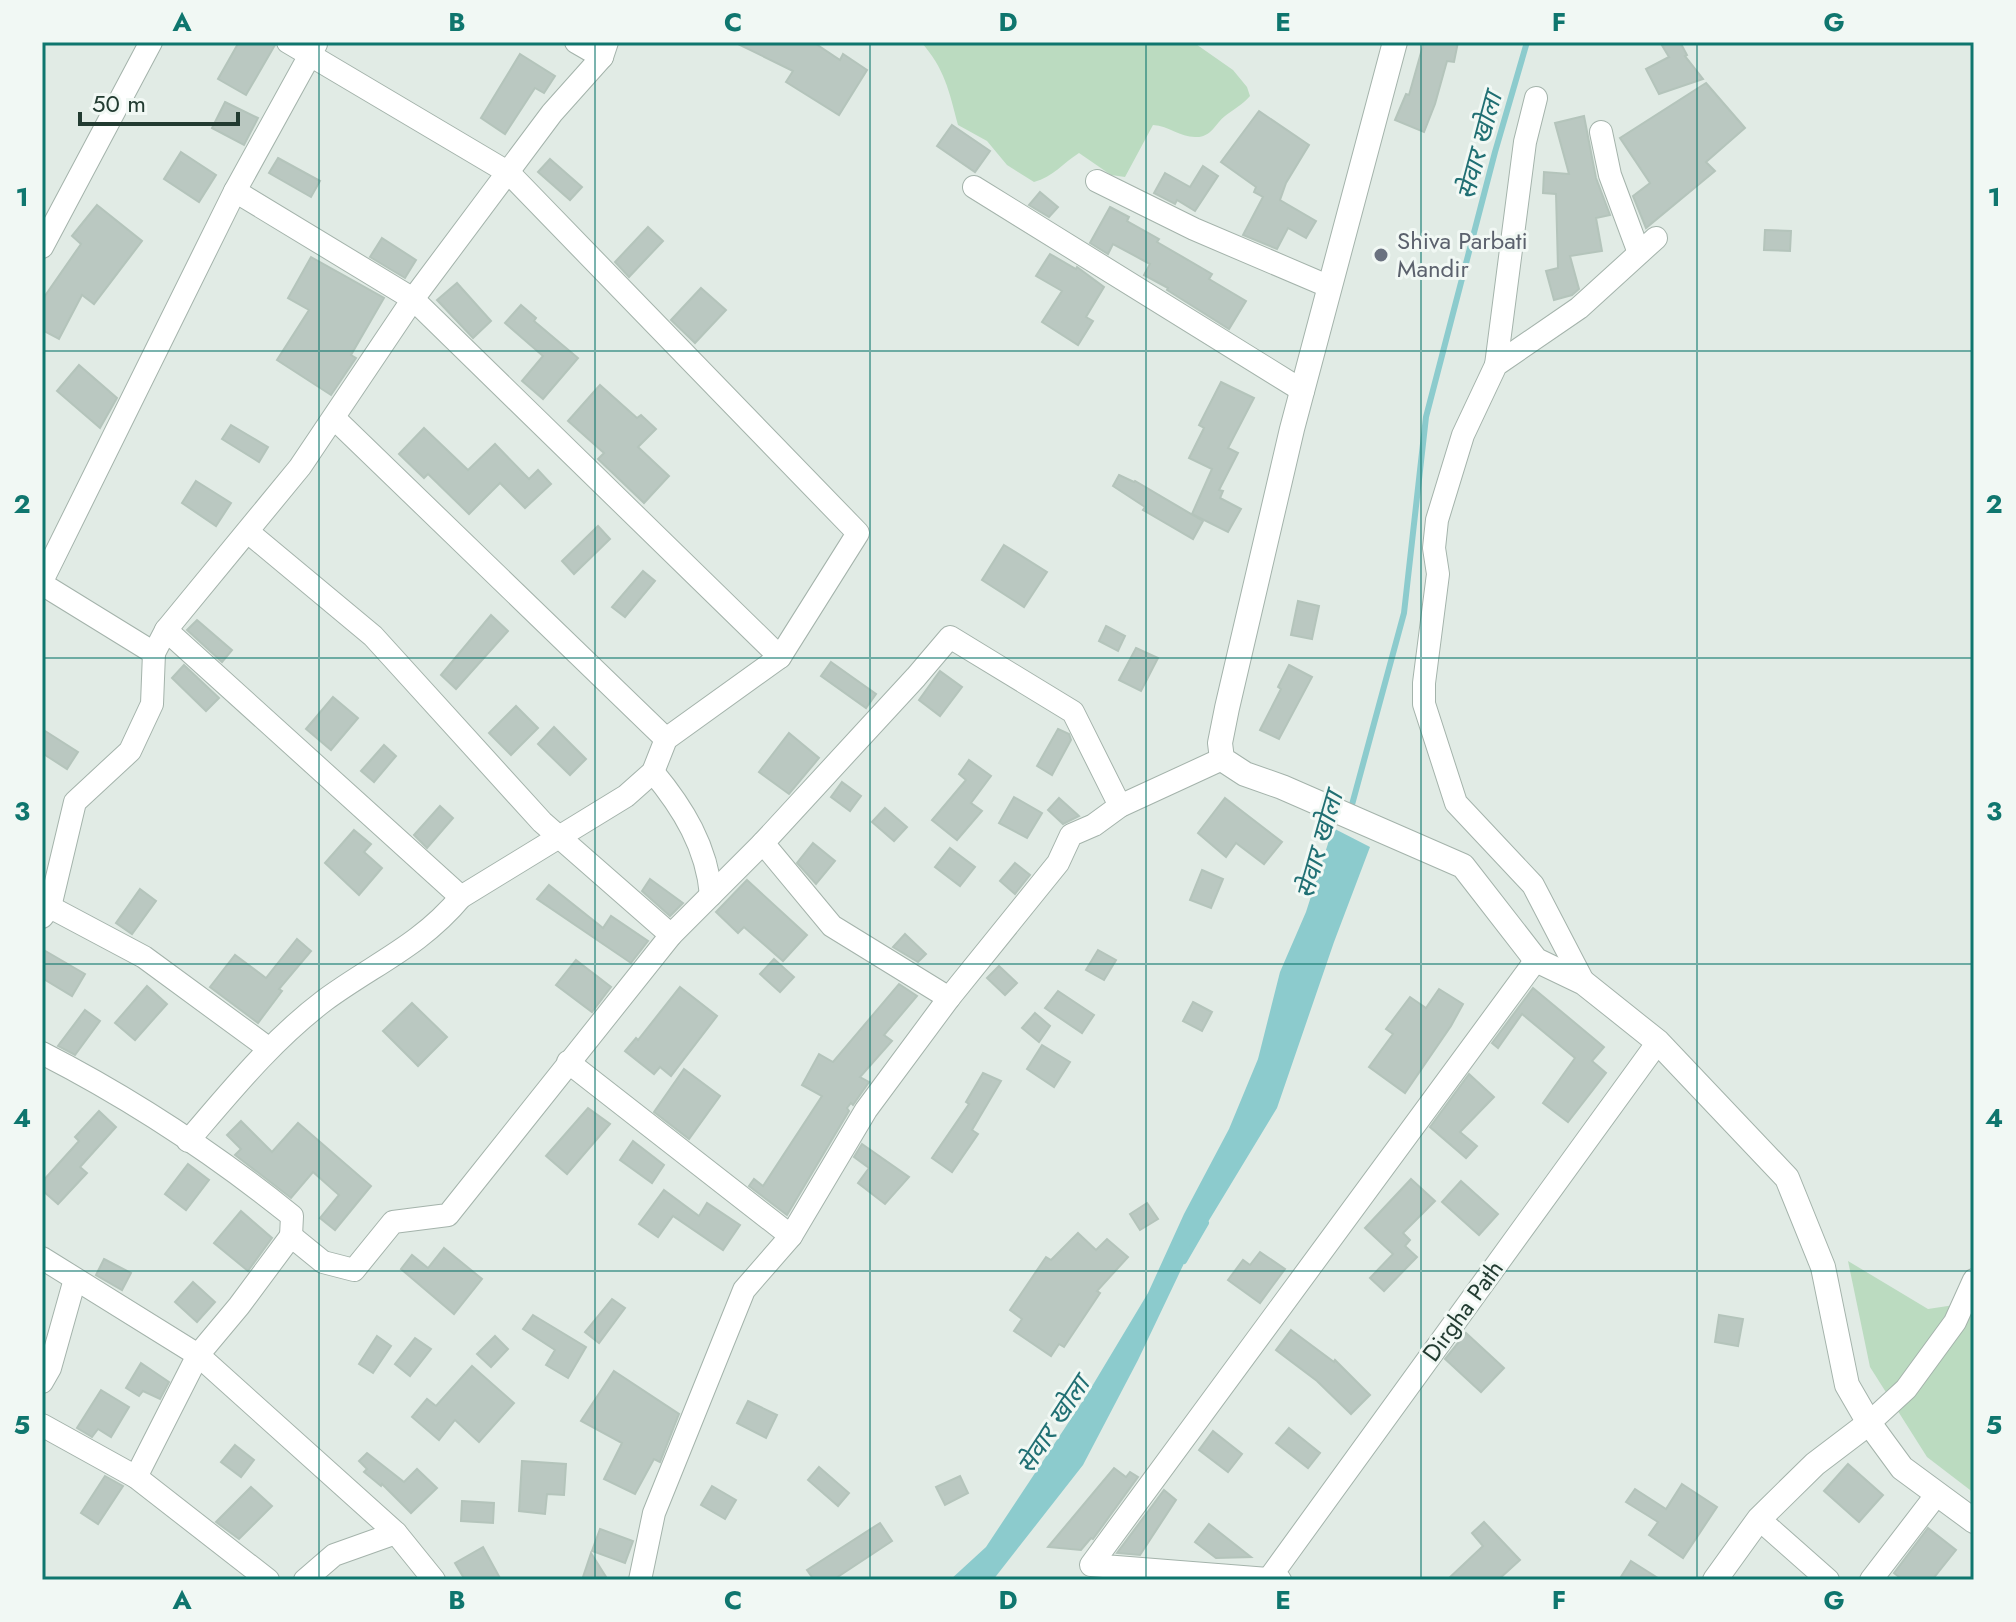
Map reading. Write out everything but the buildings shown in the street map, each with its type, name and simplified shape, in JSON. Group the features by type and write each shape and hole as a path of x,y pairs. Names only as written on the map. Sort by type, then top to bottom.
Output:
{"street":[{"path":"42,247 151,42"},
{"path":"188,1141 268,1048 325,1000 403,951 441,921 461,897 626,796 653,772 666,739 780,657 858,533 509,173 314,48 288,42"},
{"path":"268,1048 144,957 46,912 75,802 130,751 152,704 154,653 166,630 300,467 413,299 552,113 605,50 576,42"},
{"path":"1395,42 1303,391 1227,708 1220,743 1222,759 1245,774 1282,787 1463,866 1536,960 1584,983 1658,1042 1787,1178 1823,1267 1847,1385 1869,1423 1902,1468 1974,1521"},
{"path":"154,653 42,582 235,191 314,48"},
{"path":"1536,98 1525,142 1496,365 1463,435 1437,520 1434,548 1438,574 1424,704 1456,803 1533,885 1584,983"},
{"path":"1496,365 1579,308 1647,245 1610,175 1601,132"},
{"path":"1097,181 1194,229 1330,287"},
{"path":"974,187 1303,391"},
{"path":"235,191 413,299 780,657"},
{"path":"334,418 666,739"},
{"path":"248,532 373,636 542,822 671,935"},
{"path":"166,630 461,897"},
{"path":"291,1236 323,1262 354,1270 393,1222 448,1215 671,935 763,843 950,637 1073,712 1120,806"},
{"path":"640,1580 654,1513 744,1290 791,1236 866,1110 949,998 1058,863 1071,835 1094,825 1120,806 1222,759"},
{"path":"653,772 676,800 698,840 709,870 711,895"},
{"path":"763,843 832,926 949,998"},
{"path":"1272,1580 1091,1565 1536,960"},
{"name":"Dirgha Path","path":"1272,1580 1658,1042"},
{"path":"42,1053 147,1114 261,1190 292,1216 291,1236 198,1355 136,1477"},
{"path":"568,1062 791,1236"},
{"path":"42,1258 198,1355 396,1533 434,1580"},
{"path":"42,1382 50,1368 75,1279"},
{"path":"1715,1580 1759,1519 1815,1464 1869,1423 1906,1389 1955,1322 1974,1280"},
{"path":"42,1425 136,1477 268,1580"},
{"path":"1871,1580 1937,1494"},
{"path":"1759,1519 1828,1580"},
{"path":"305,1580 334,1555 396,1533"}],"green space":[{"path":"921,42 1193,42 1233,70 1247,87 1250,96 1209,133 1200,137 1190,137 1153,125 1125,177 1111,175 1079,153 1034,182 1007,165 987,141 958,125 941,71"},
{"path":"1848,1261 1928,1309 1974,1302 1974,1493 1927,1457 1870,1367"}],"water":[{"path":"1333,828 1370,847 1277,1108 1188,1255 1083,1465 993,1580 950,1580 986,1547 1088,1393 1148,1293 1184,1214 1229,1129 1258,1059 1280,972 1306,912"}],"waterway":[{"name":"सेवार खोला","path":"1350,812 1404,613 1426,417 1527,42"},
{"name":"सेवार खोला","path":"1184,1261 1206,1223"}],"place":[{"name":"Shiva Parbati Mandir","path":"1381,255"}]}
